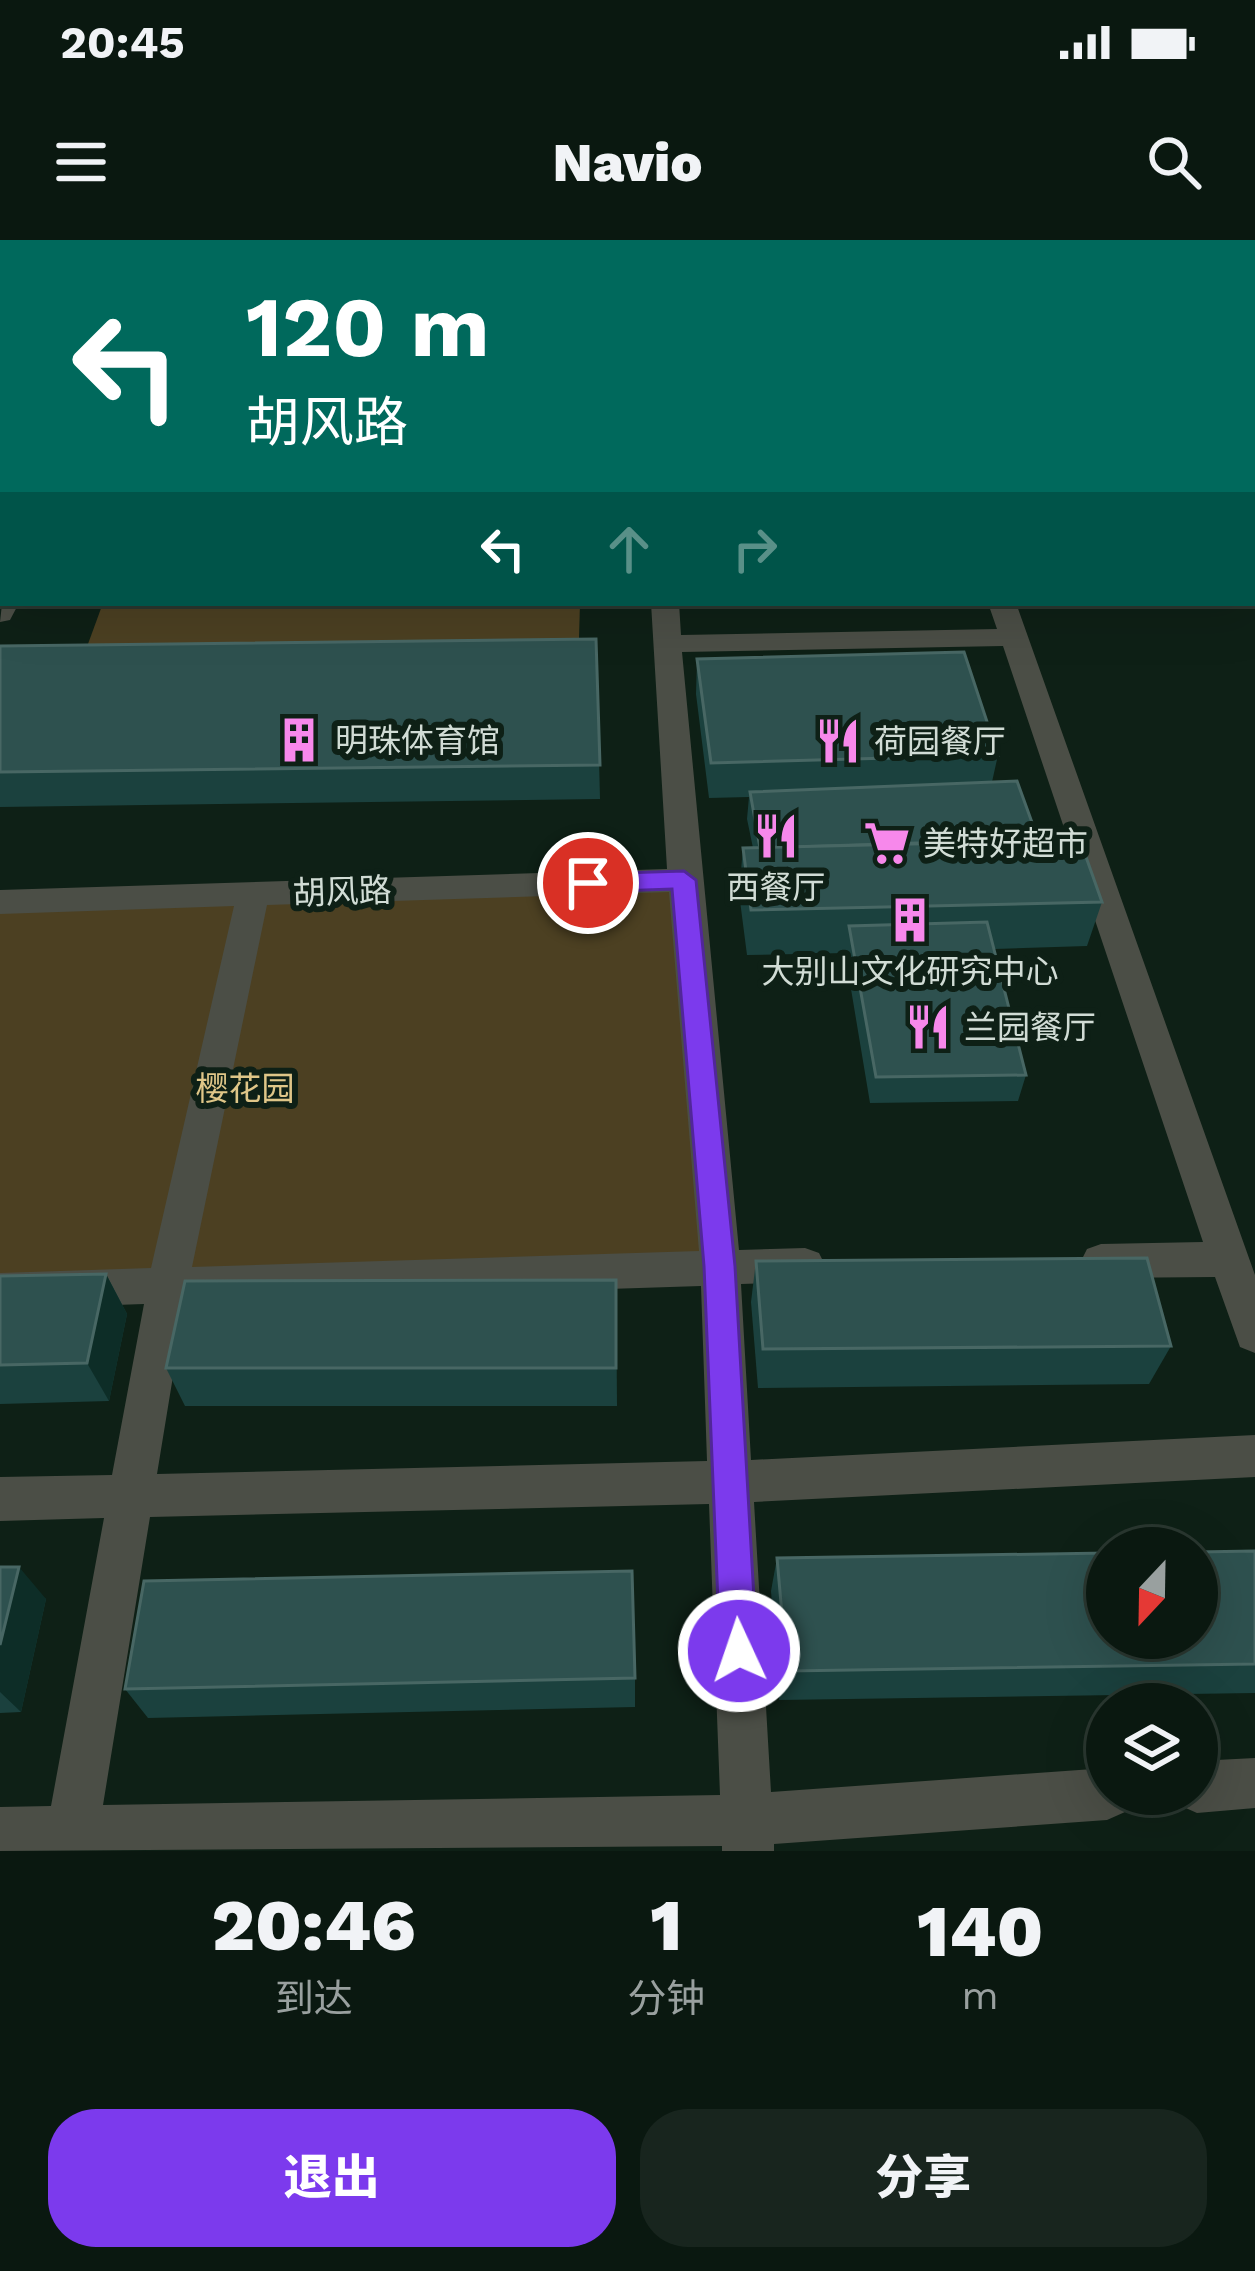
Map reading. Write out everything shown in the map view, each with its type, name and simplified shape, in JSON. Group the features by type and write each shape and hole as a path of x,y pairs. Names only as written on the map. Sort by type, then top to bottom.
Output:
{"street":[{"path":"665,606 684,880 720,1266 747,1835"},
{"path":"1003,606 1255,1334"},
{"path":"668,644 1013,637"},
{"name":"胡风路","path":"0,902 684,880"},
{"path":"71,1842 168,1285 253,894"},
{"path":"1067,1261 1229,1259"},
{"path":"0,1291 836,1264"},
{"path":"0,1499 730,1482 1255,1456"},
{"path":"1218,1786 1255,1783"},
{"path":"0,1833 71,1842 747,1835 1086,1796"}],"green space":[{"path":"102,606 580,606 578,672 77,674"},
{"name":"樱花园","path":"684,880 720,1266 0,1291 0,902"}],"building":[{"name":"明珠体育馆","path":"596,639 600,765 0,772 0,646"},
{"name":"荷园餐厅","path":"964,652 998,755 711,763 697,659"},
{"path":"1017,781 1038,839 760,848 750,792"},
{"path":"1080,840 1102,902 751,910 743,848"},
{"name":"兰园餐厅","path":"987,922 1026,1075 876,1077 849,926"},
{"path":"1147,1258 1171,1346 763,1349 756,1261"},
{"path":"106,1274 87,1363 0,1365 0,1276"},
{"path":"616,1280 616,1368 166,1368 185,1281"},
{"path":"1255,1551 1255,1664 787,1671 777,1558 1086,1553 1086,1659 1218,1659 1218,1552"},
{"path":"0,1567 19,1567 0,1645"},
{"path":"632,1571 635,1678 125,1689 144,1581"}],"place":[{"name":"明珠体育馆","path":"299,740"},
{"name":"荷园餐厅","path":"838,741"},
{"name":"西餐厅","path":"776,836"},
{"name":"美特好超市","path":"887,843"},
{"name":"大别山文化研究中心","path":"910,920"},
{"name":"兰园餐厅","path":"928,1027"}],"route":[{"path":"588,883 684,880 720,1266 739,1651"}]}
